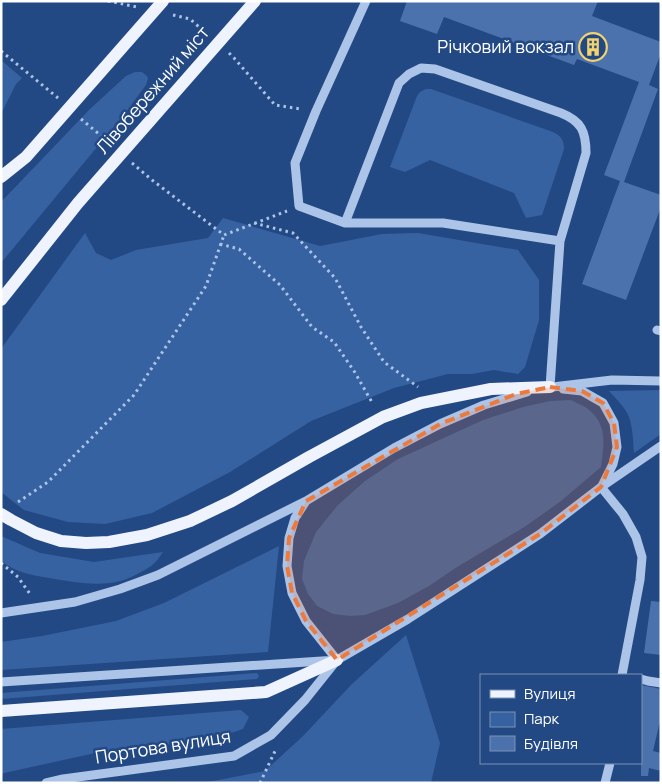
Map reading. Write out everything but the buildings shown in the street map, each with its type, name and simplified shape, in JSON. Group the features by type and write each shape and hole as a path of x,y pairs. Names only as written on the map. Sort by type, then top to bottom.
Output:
{"main road":[{"path":"1,177 26,157 163,1"},
{"name":"Лівобережний міст","path":"1,300 78,203 255,1"},
{"path":"1,514 36,533 61,541 109,542 147,535 190,521 232,501 383,417 421,403 491,389 550,387"},
{"path":"1,711 266,692 337,660"}],"street":[{"path":"366,1 316,111 295,163 299,206 345,223 443,223 560,241"},
{"path":"345,223 399,83 415,71 422,68 435,68 570,117 580,127 586,140 586,153 560,241 550,387"},
{"path":"1,613 75,602 120,589 158,575 306,501 394,448 440,424 484,405 516,394 550,387 612,380 661,381"},
{"path":"550,387 582,391 603,403 614,423 616,447 613,464 601,488"},
{"path":"1,682 337,660 408,619 532,539 661,446"},
{"path":"601,488 623,514 636,537 642,557 640,580 622,674"},
{"path":"306,501 295,518 289,538 287,566 292,593 306,621 337,660"},
{"name":"Портова вулиця","path":"46,783 63,779 234,756 272,735 305,700 337,660"},
{"path":"642,679 661,683"},
{"path":"605,783 610,764"}],"path":[{"path":"190,18 209,36"},
{"path":"1,51 59,99"},
{"path":"228,53 275,105 316,111"},
{"path":"80,118 116,149"},
{"path":"130,161 224,235"},
{"path":"18,502 48,482 134,395 206,286 224,235 299,206"},
{"path":"254,223 294,232 335,278 361,327 384,362 421,388"},
{"path":"220,244 239,249 280,285 312,327 334,342 373,404"},
{"path":"1,563 18,577 39,608"}],"highlighted area":[{"path":"550,387 582,391 603,403 614,423 617,447 601,487 540,534 337,660 306,621 292,593 287,566 289,538 306,501 440,424 516,394"}],"green space":[{"path":"1,60 22,78 16,84 1,114"},
{"path":"135,72 142,72 147,76 146,85 126,112 1,263 1,202 90,109 126,76"},
{"path":"426,89 431,89 553,132 560,137 563,141 564,149 542,215 526,218 514,193 430,160 405,172 390,167 417,96"},
{"path":"223,218 320,246 382,234 418,233 518,250 539,280 539,320 525,367 518,374 494,370 472,374 448,374 394,388 311,421 230,472 152,513 105,524 68,522 24,510 1,492 1,349 85,233 96,253 111,260 136,250 208,238"},
{"path":"661,390 661,434 634,453 629,417 623,406 609,391"},
{"path":"571,400 588,409 599,422 603,436 603,451 601,467 561,501 526,526 398,603 365,615 350,616 333,614 317,606 308,594 302,579 304,561 316,532 338,505 365,481 398,459 483,420 523,407 550,401"},
{"path":"1,536 40,553 94,562 163,552 151,566 120,581 99,584 77,582 34,575 7,565 1,561"},
{"path":"279,546 268,652 1,670 1,642 116,621 164,603"},
{"path":"406,635 440,743 431,783 203,783 265,771 303,736 352,684"},
{"path":"257,673 259,676 257,679 1,699 1,693"},
{"path":"241,710 249,717 243,729 204,742 118,748 1,775 1,729"}],"place":[{"name":"Річковий вокзал","path":"593,47"}]}
